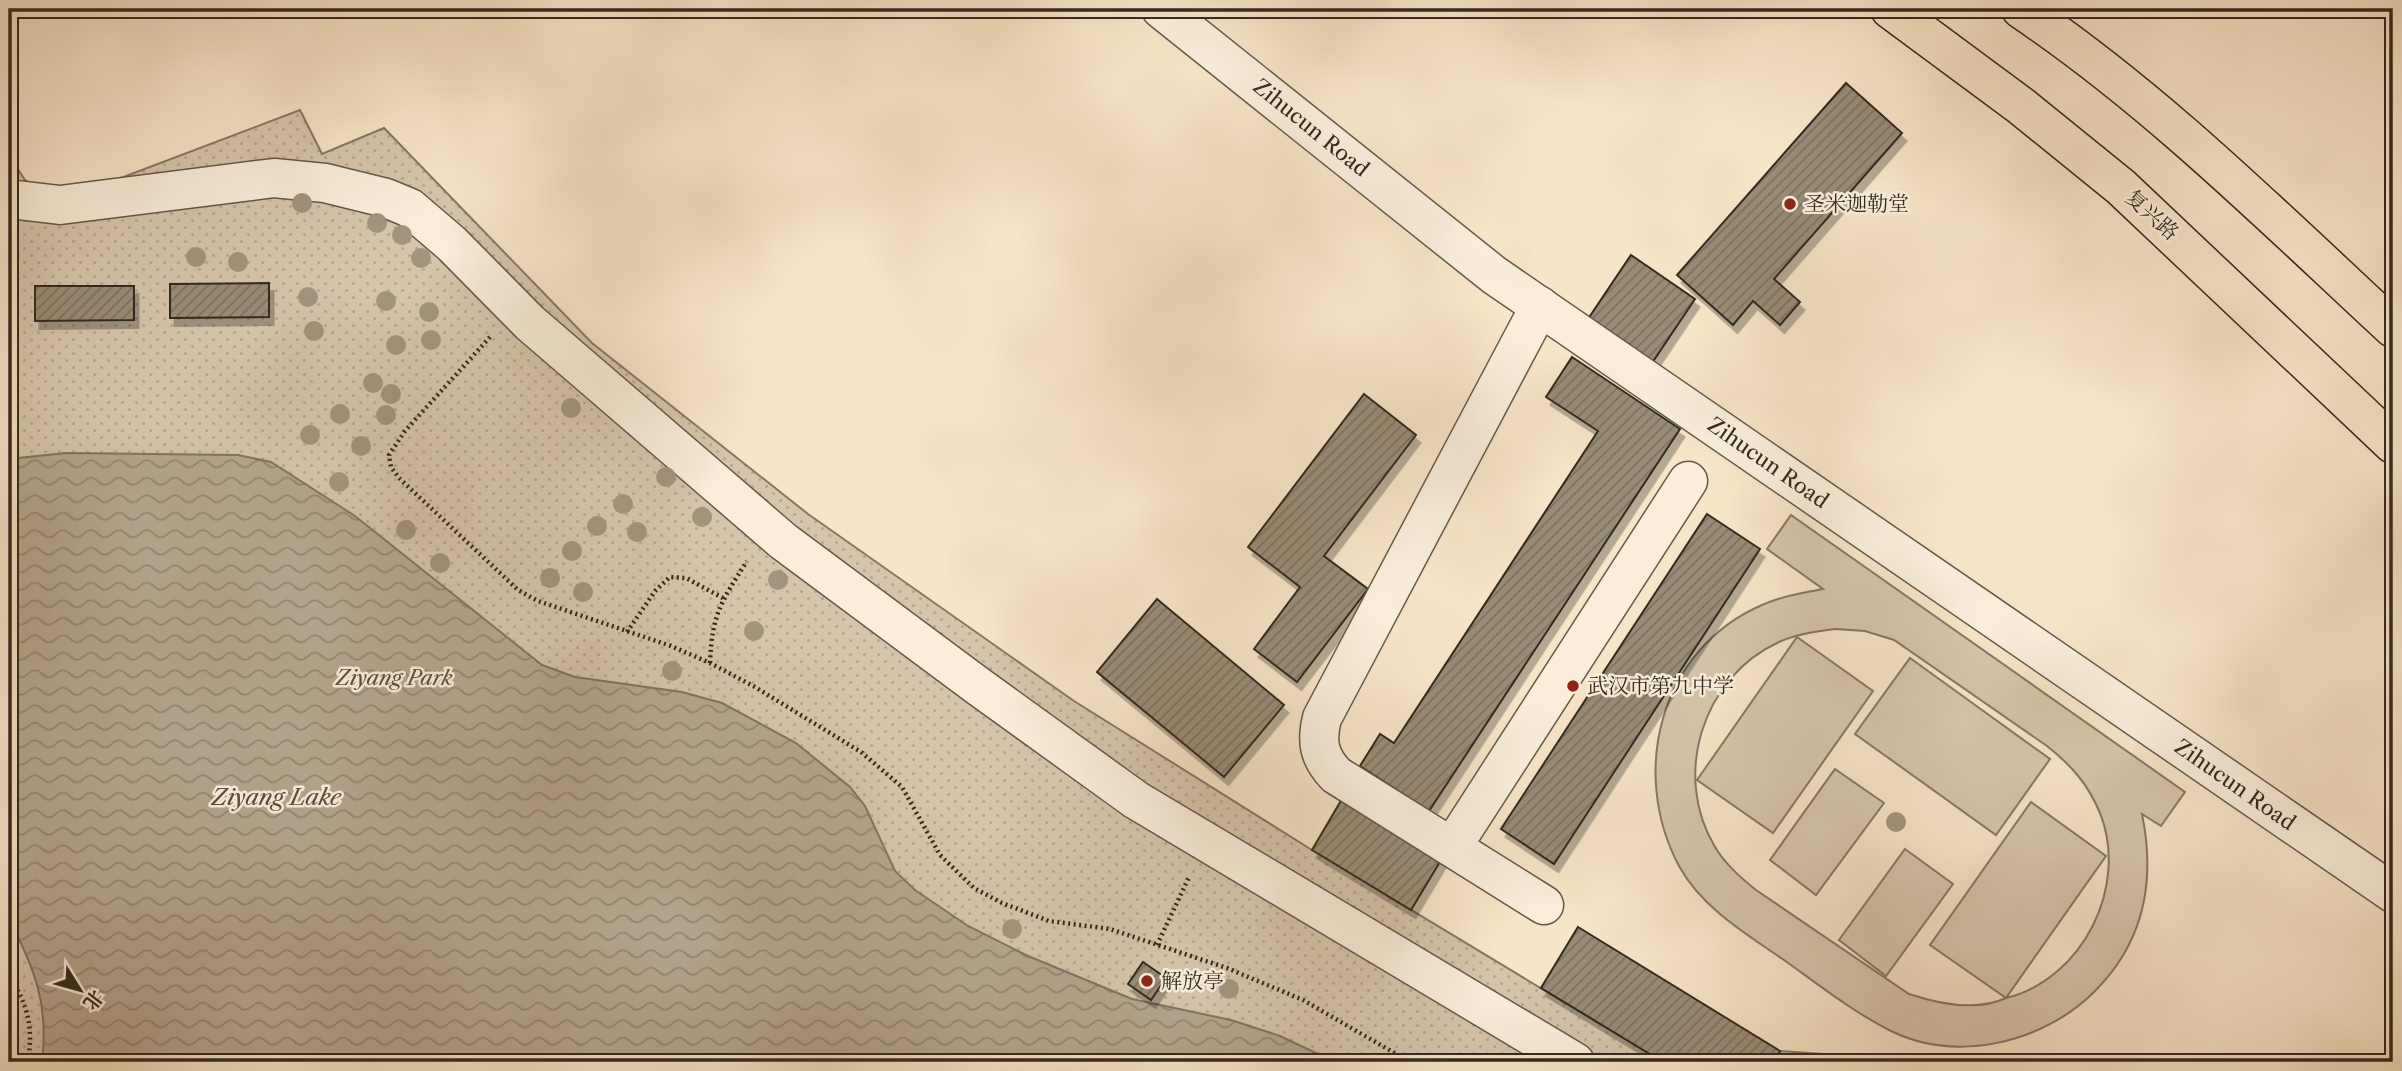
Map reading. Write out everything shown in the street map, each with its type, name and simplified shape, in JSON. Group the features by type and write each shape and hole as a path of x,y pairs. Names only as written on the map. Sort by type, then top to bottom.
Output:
{"main road":[{"name":"复兴路","path":"1890,9 2021,106 2121,187 2393,444"},
{"path":"2021,9 2137,94 2393,328"}],"street":[{"name":"Zihucun Road","path":"1161,9 1494,275 2393,893"},
{"path":"9,199 60,205 274,178 325,183 386,198 410,208 452,244 516,309 768,527 978,686 1125,792 1575,1062"},
{"path":"1540,306 1328,706 1318,734 1325,763 1336,775 1544,905"},
{"path":"1452,847 1688,481"}],"path":[{"path":"516,309 394,444 389,456 391,467 415,494 518,590 538,601 710,663 755,687 888,772 902,788 940,855 974,888 1049,921 1110,929 1227,968 1303,1000 1410,1062"},
{"path":"710,663 713,621 723,598 768,527"},
{"path":"627,632 655,591 670,577 686,578 723,598"},
{"path":"1157,945 1205,841"},
{"path":"9,976 22,996 32,1024 28,1062"}],"green space":[{"name":"Ziyang Park","path":"300,110 322,154 384,128 592,343 808,514 1074,701 1312,850 1663,1062 9,1062 9,156 25,180 38,188 105,184"},
{"path":"1791,515 2185,792 2161,826 2142,814 2147,864 2142,911 2124,954 2110,975 2071,1011 2023,1036 1997,1043 1943,1046 1916,1041 1877,1024 1740,930 1700,895 1679,866 1664,830 1657,792 1656,754 1664,717 1678,682 1699,651 1727,625 1770,602 1823,589 1767,549","holes":["1836,629 1865,631 1894,640 2047,746 2064,760 2084,784 2100,813 2107,841 2108,870 2103,899 2093,926 2077,950 2057,971 2033,988 1994,1002 1958,1005 1909,994 1756,890 1719,853 1702,819 1696,790 1696,760 1702,731 1714,704 1730,679 1752,658 1786,639"]},
{"path":"1797,637 1873,691 1773,833 1697,780"},
{"path":"1910,658 2050,759 1996,835 1855,734"},
{"path":"1835,769 1884,803 1816,895 1770,860"},
{"path":"2031,802 2106,856 2006,998 1930,945"},
{"path":"1905,849 1953,884 1886,976 1839,940"},
{"path":"1780,1051 1839,1055 1856,1062 1774,1062"}],"water":[{"name":"Ziyang Lake","path":"66,453 238,455 271,462 355,516 542,665 575,677 682,692 722,703 796,743 850,787 865,806 895,871 915,890 968,926 1028,956 1132,999 1231,1020 1280,1036 1335,1062 42,1062 43,1023 38,988 26,954 9,919 9,459"}],"building":[{"name":"圣米迦勒堂","path":"1846,83 1902,133 1774,279 1800,302 1780,325 1753,301 1733,325 1677,275"},
{"path":"1631,255 1695,299 1652,363 1588,319"},
{"path":"269,283 269,317 170,318 170,284"},
{"path":"35,286 134,286 134,320 35,321"},
{"path":"1572,357 1680,429 1429,811 1360,766 1380,734 1394,743 1598,431 1546,397"},
{"path":"1364,394 1416,435 1324,556 1368,589 1297,682 1254,649 1300,587 1248,547"},
{"path":"1707,514 1760,549 1554,864 1501,829"},
{"path":"1157,599 1284,705 1224,777 1097,672"},
{"path":"1342,799 1441,860 1411,910 1312,850"},
{"path":"1578,927 1780,1051 1774,1062 1663,1062 1541,988"},
{"name":"解放亭","path":"1143,962 1166,978 1151,1000 1128,984"}],"place":[{"name":"圣米迦勒堂","path":"1790,204"},
{"name":"武汉市第九中学","path":"1573,686"},
{"name":"解放亭","path":"1147,981"}]}
